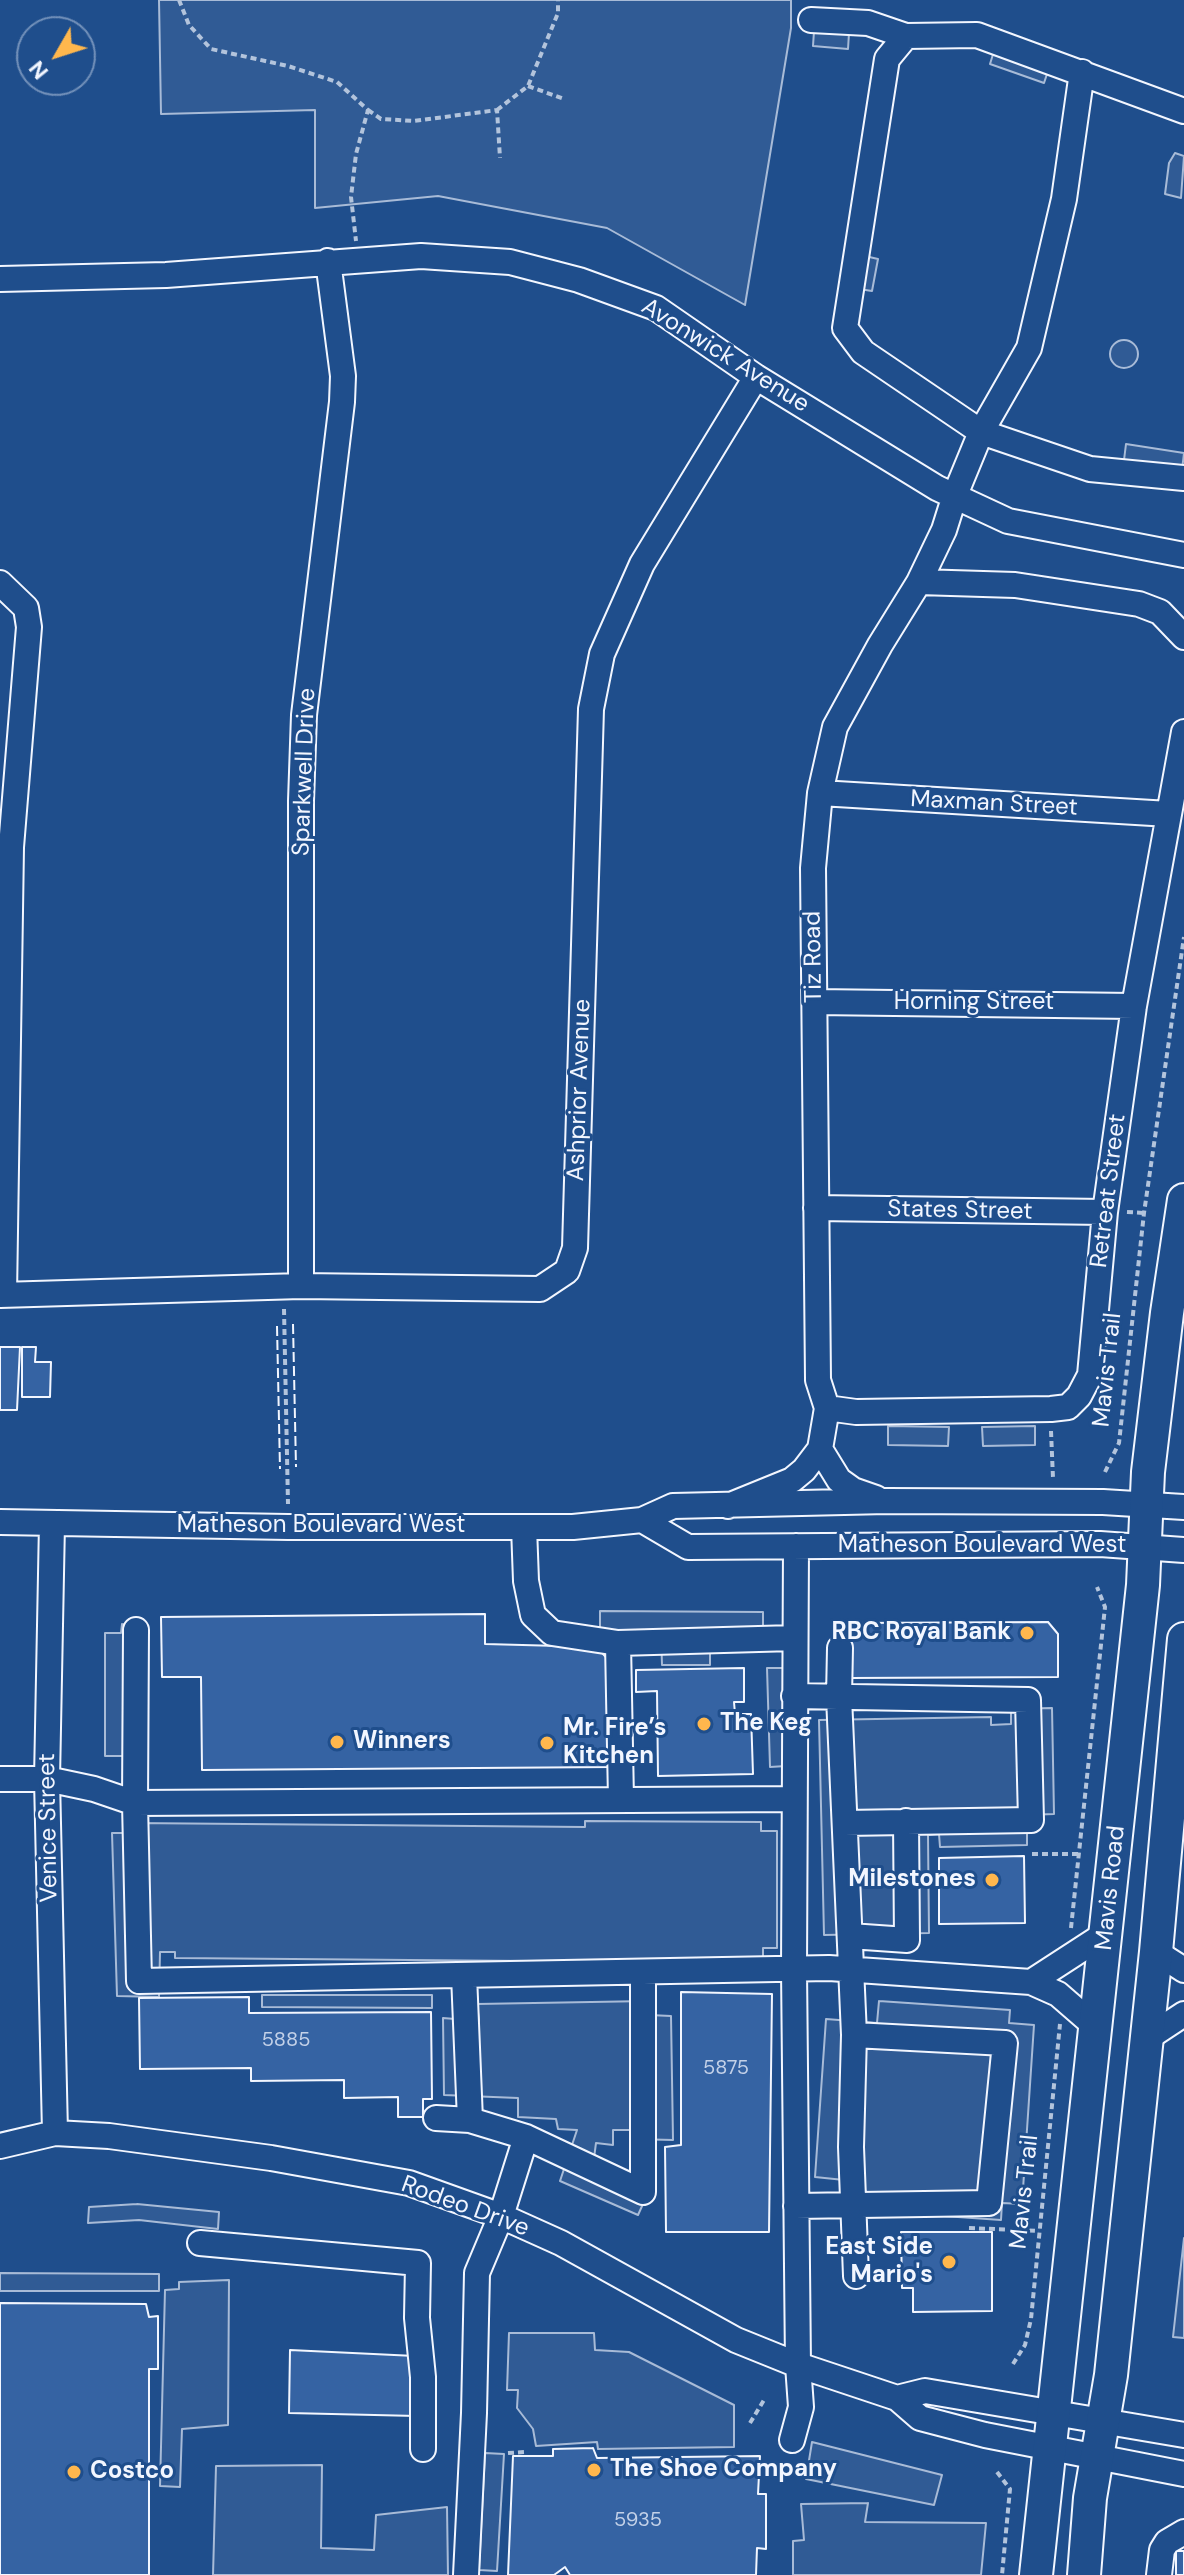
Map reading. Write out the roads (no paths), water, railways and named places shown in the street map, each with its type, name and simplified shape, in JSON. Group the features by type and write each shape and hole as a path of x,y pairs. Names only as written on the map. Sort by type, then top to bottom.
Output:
{"main road":[{"name":"Mavis Road","path":"1036,2575 1143,1585 1147,1504 1167,1313 1184,1200"},
{"name":"Mavis Road","path":"1084,2575 1090,2498 1111,2375 1156,1952 1184,1639"}],"street":[{"path":"811,20 868,23 906,36 977,35 1184,111"},
{"path":"906,36 887,59 845,328 863,352 981,432 1090,469 1179,480 1184,478"},
{"name":"Tiz Road","path":"820,1449 827,1408 818,1380 813,868 820,793 835,727 919,582 944,530 981,432 1029,348 1064,199 1082,72"},
{"name":"Avonwick Avenue","path":"0,279 166,275 421,256 510,262 579,280 656,308 756,377 937,488 1008,521 1184,555"},
{"name":"Sparkwell Drive","path":"292,1286 304,715 342,389 328,261"},
{"name":"Ashprior Avenue","path":"2,1295 292,1286 540,1289 567,1271 575,1248 591,709 599,667 642,564 756,377"},
{"path":"919,582 1015,585 1139,604 1160,612 1184,637"},
{"path":"0,583 26,608 29,627 6,847 2,1295"},
{"name":"Retreat Street","path":"827,1408 856,1412 1051,1409 1068,1407 1079,1396 1090,1375 1105,1212 1134,1006 1184,732"},
{"name":"Maxman Street","path":"820,793 1169,814"},
{"name":"Horning Street","path":"815,1002 1134,1006"},
{"name":"States Street","path":"816,1208 1105,1212"},
{"path":"728,1506 792,1480 820,1449 839,1480 853,1490 887,1501"},
{"name":"Matheson Boulevard West","path":"0,1522 288,1527 573,1527 642,1520 673,1506 887,1501 1184,1507"},
{"name":"Matheson Boulevard West","path":"642,1520 688,1547 1100,1544 1184,1550"},
{"name":"Venice Street","path":"52,1523 47,1779 55,2133"},
{"path":"524,1527 526,1581 533,1615 552,1633 618,1643 794,1638"},
{"path":"792,2440 801,2407 794,1969 796,1546"},
{"path":"136,1630 135,1803 139,1981 851,1969 1031,1982 1058,1994 1096,2027"},
{"path":"618,1643 621,1800"},
{"path":"840,1648 839,1697 854,2035 851,2147 856,2276"},
{"path":"794,1696 1028,1700 1031,1820 845,1823"},
{"path":"0,1779 47,1779 94,1789 135,1803 794,1799"},
{"path":"850,1936 907,1940 906,1821"},
{"path":"1031,1982 1105,1934"},
{"path":"1156,1952 1184,1970"},
{"path":"436,2118 470,2120 526,2137 643,2192 643,1972"},
{"path":"464,1975 470,2120"},
{"path":"1146,2039 1184,2014"},
{"path":"796,2206 989,2203 1005,2043 854,2035"},
{"name":"Rodeo Drive","path":"0,2146 55,2133 109,2136 256,2156 409,2183 501,2216 561,2243 736,2340 798,2365 897,2398 920,2418 985,2435 1184,2474"},
{"path":"466,2575 477,2273 501,2216 526,2137"},
{"path":"200,2243 418,2263 417,2318 423,2377 423,2449"},
{"name":"Rodeo Drive","path":"897,2398 925,2391 1184,2435"},
{"path":"1159,2575 1162,2550 1167,2542 1184,2532"}],"place":[{"name":"RBC Royal Bank","path":"1027,1633"},
{"name":"The Keg","path":"704,1724"},
{"name":"Winners","path":"337,1742"},
{"name":"Mr. Fire’s Kitchen","path":"547,1743"},
{"name":"Milestones","path":"992,1880"},
{"name":"East Side Mario's","path":"949,2262"},
{"name":"The Shoe Company","path":"594,2470"},
{"name":"Costco","path":"74,2472"}]}
